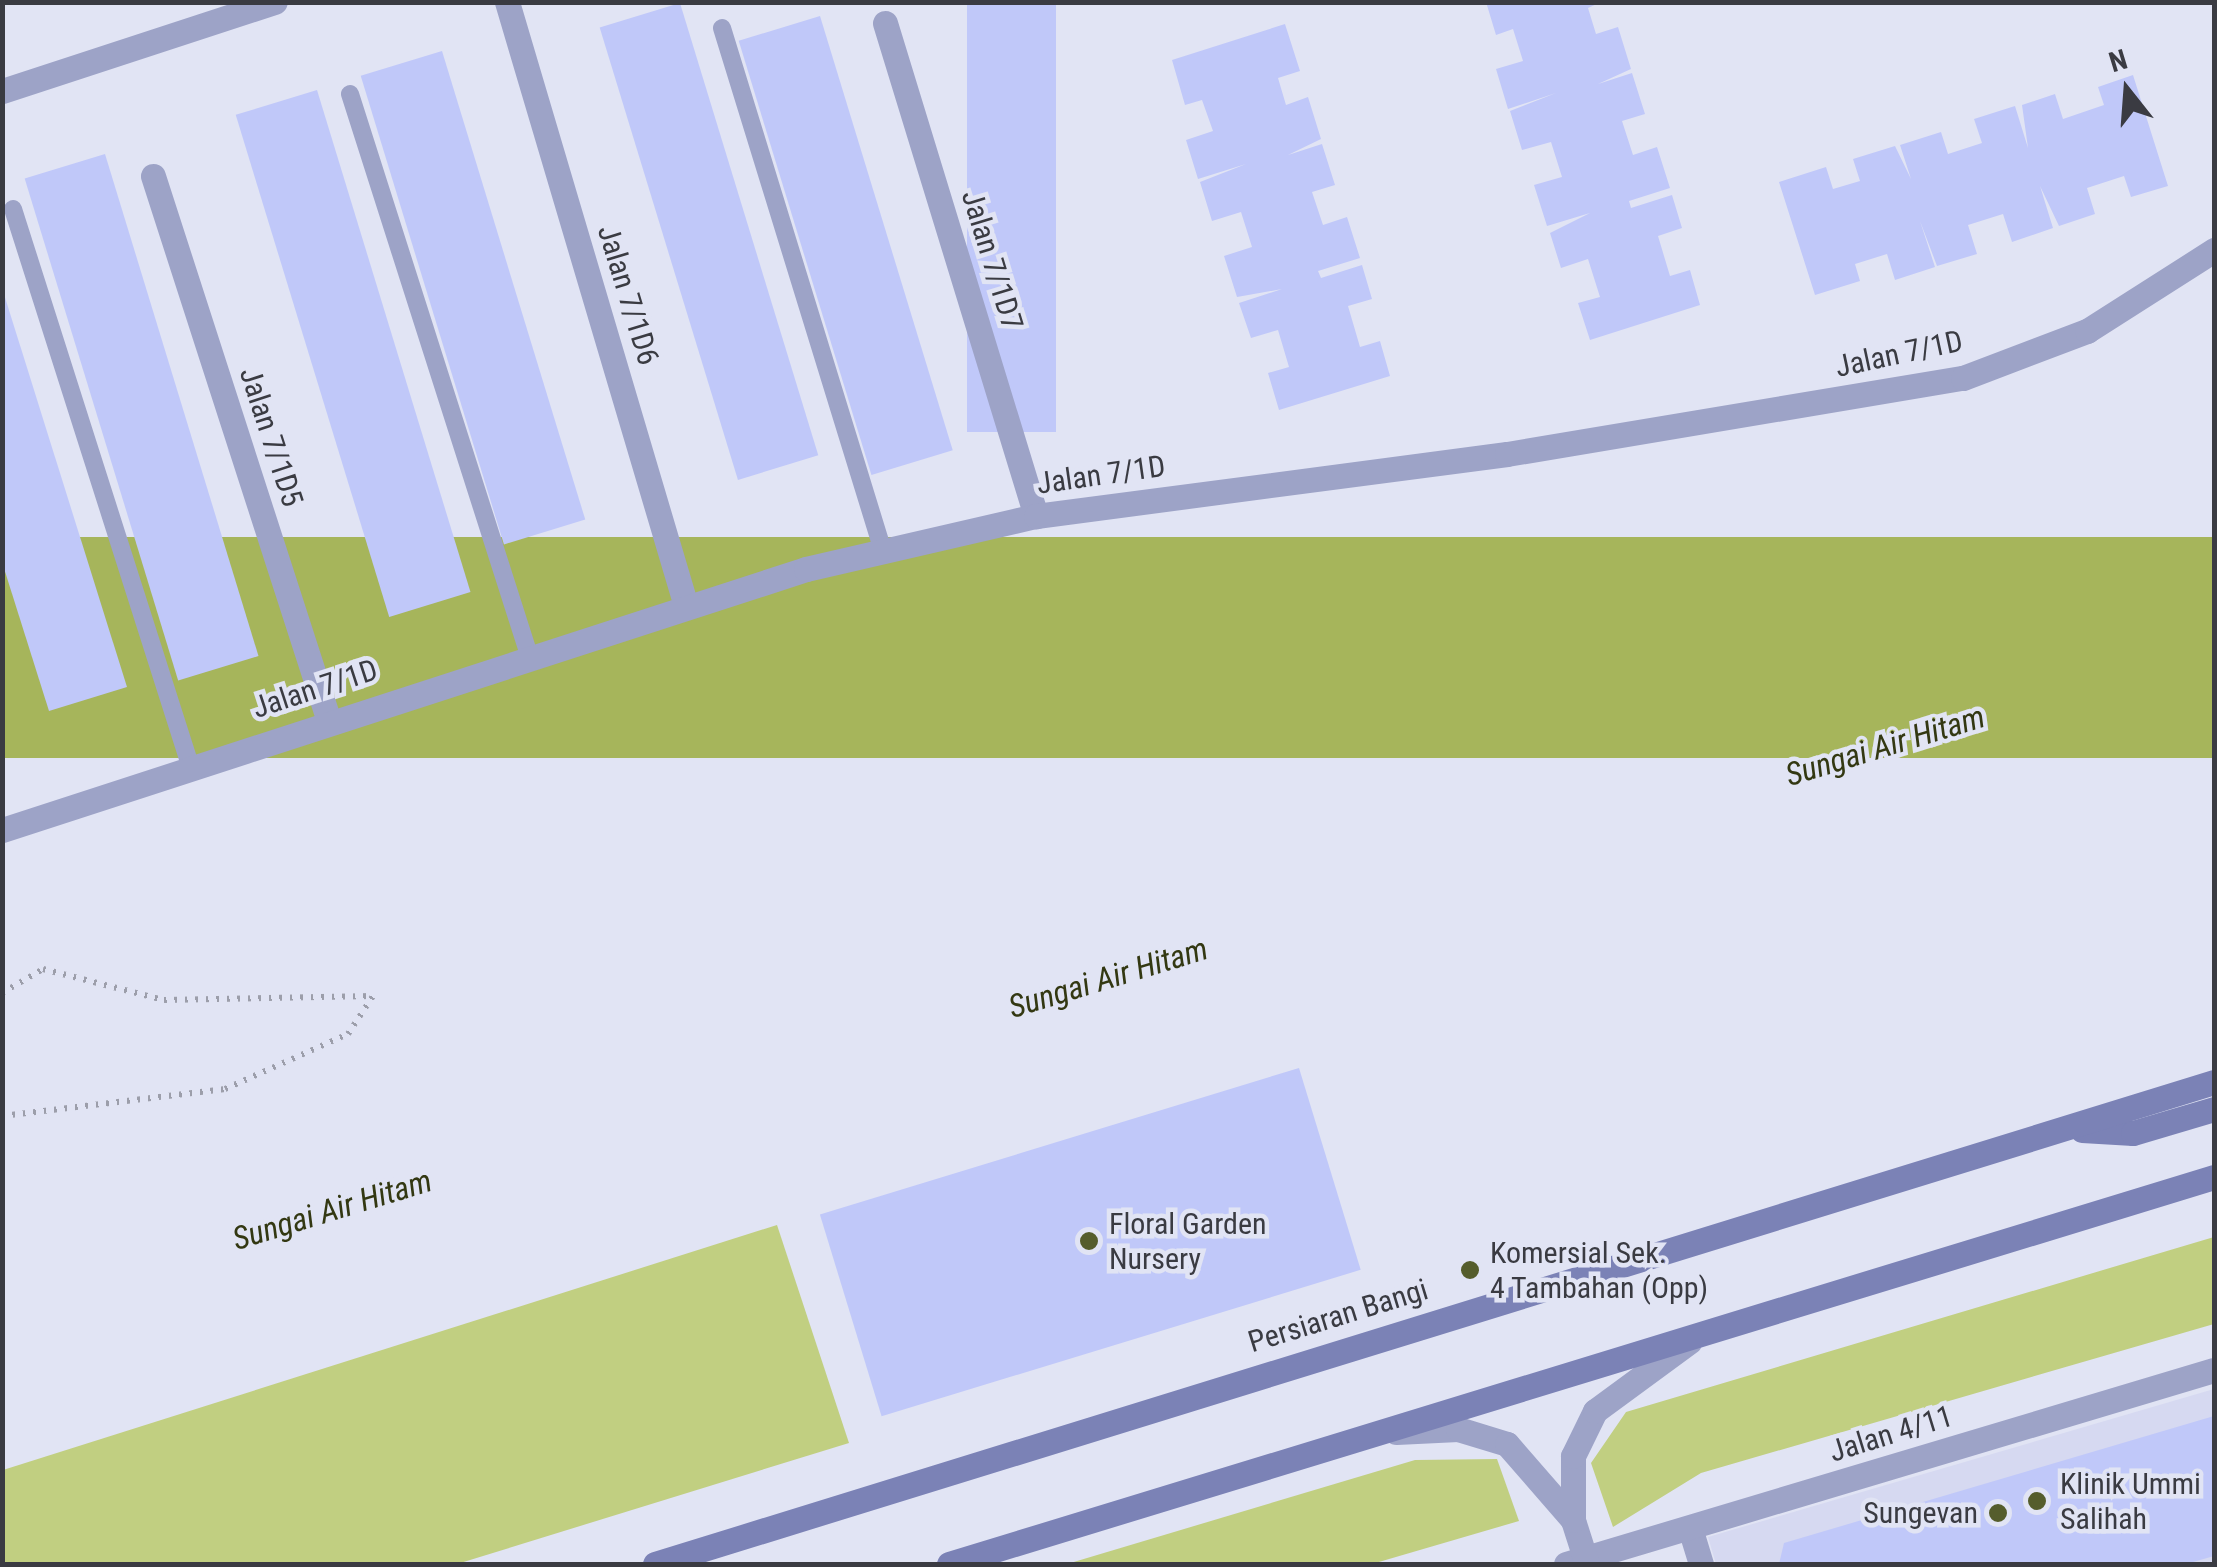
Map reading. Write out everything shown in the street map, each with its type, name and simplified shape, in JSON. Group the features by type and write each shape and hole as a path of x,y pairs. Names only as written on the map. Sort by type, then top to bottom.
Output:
{"main road":[{"name":"Persiaran Bangi","path":"655,1564 2214,1082"},
{"path":"2062,1129 2133,1133 2214,1108"},
{"path":"950,1564 2214,1177"}],"street":[{"path":"2,91 274,2"},
{"name":"Jalan 7/1D6","path":"507,2 686,606"},
{"name":"Jalan 7/1D7","path":"885,23 1036,516"},
{"name":"Jalan 7/1D5","path":"154,176 328,718"},
{"name":"Jalan 7/1D","path":"2,830 328,718 686,606 882,552 1036,516 1507,454 1963,378 2087,331 2214,250"},
{"path":"1579,1563 1573,1456 1595,1411 1702,1334"},
{"name":"Jalan 4/11","path":"1579,1563 2214,1370"},
{"path":"1376,1434 1458,1429 1507,1444 1574,1520"},
{"path":"1690,1528 1700,1564"}],"lane":[{"path":"722,28 882,552"},
{"path":"350,94 529,655"},
{"path":"13,209 190,765"}],"path":[{"path":"2,993 42,968 164,1000 373,996 348,1034 224,1088 2,1116"}],"shaded area":[{"path":"777,1225 849,1443 457,1564 3,1564 3,1470"},
{"path":"2214,1237 2214,1324 1701,1473 1613,1527 1591,1463 1626,1412"},
{"path":"2214,1389 2214,1564 1716,1564 1708,1537"},
{"path":"1497,1459 1519,1521 1372,1564 1067,1564 1415,1460"}],"water":[{"name":"Sungai Air Hitam","path":"2,537 2214,537 2214,758 2,758"}],"building":[{"path":"967,2 1056,2 1056,432 967,432"},
{"path":"1486,2 1601,2 1588,8 1596,34 1618,27 1631,69 1598,84 1632,73 1645,114 1622,121 1633,155 1657,147 1670,188 1629,201 1631,208 1672,195 1682,228 1658,236 1670,276 1690,270 1700,305 1590,340 1578,303 1600,297 1588,259 1561,268 1550,233 1590,213 1547,226 1534,185 1562,177 1551,142 1522,150 1510,111 1556,93 1508,109 1496,69 1523,61 1513,29 1496,35"},
{"path":"680,3 818,455 738,480 600,28"},
{"path":"820,16 953,450 871,475 739,41"},
{"path":"1285,24 1300,71 1278,78 1286,105 1308,97 1321,139 1288,155 1322,144 1335,185 1312,192 1323,225 1347,217 1360,258 1318,271 1321,278 1362,265 1372,299 1348,306 1360,347 1380,341 1390,376 1279,410 1268,373 1289,367 1278,330 1251,338 1239,303 1282,289 1237,297 1224,256 1252,247 1241,212 1212,221 1200,182 1246,164 1198,179 1186,140 1213,131 1202,100 1185,105 1172,60"},
{"path":"442,51 585,520 504,544 361,76"},
{"path":"2133,75 2168,186 2131,197 2124,176 2087,188 2095,214 2059,226 2040,186 2053,228 2012,242 2003,214 1968,225 1977,254 1937,266 1920,221 1935,267 1895,280 1887,254 1855,264 1860,281 1815,295 1779,182 1826,167 1833,189 1860,181 1853,159 1895,146 1911,179 1900,145 1941,132 1948,154 1982,143 1974,119 2015,106 2028,148 2022,105 2055,94 2063,119 2104,105 2098,87"},
{"path":"317,90 470,592 389,617 236,115"},
{"path":"105,154 258,656 178,681 25,179"},
{"path":"3,291 127,687 49,711 2,562"},
{"name":"Floral Garden Nursery","path":"1299,1068 1361,1270 882,1416 820,1214"},
{"path":"2214,1416 2214,1556 2186,1564 1779,1564 1784,1543"}],"place":[{"name":"Floral Garden Nursery","path":"1089,1241"},
{"name":"Komersial Sek. 4 Tambahan (Opp)","path":"1470,1270"},
{"name":"Klinik Ummi Salihah","path":"2037,1501"},
{"name":"Sungevan","path":"1998,1513"}]}
